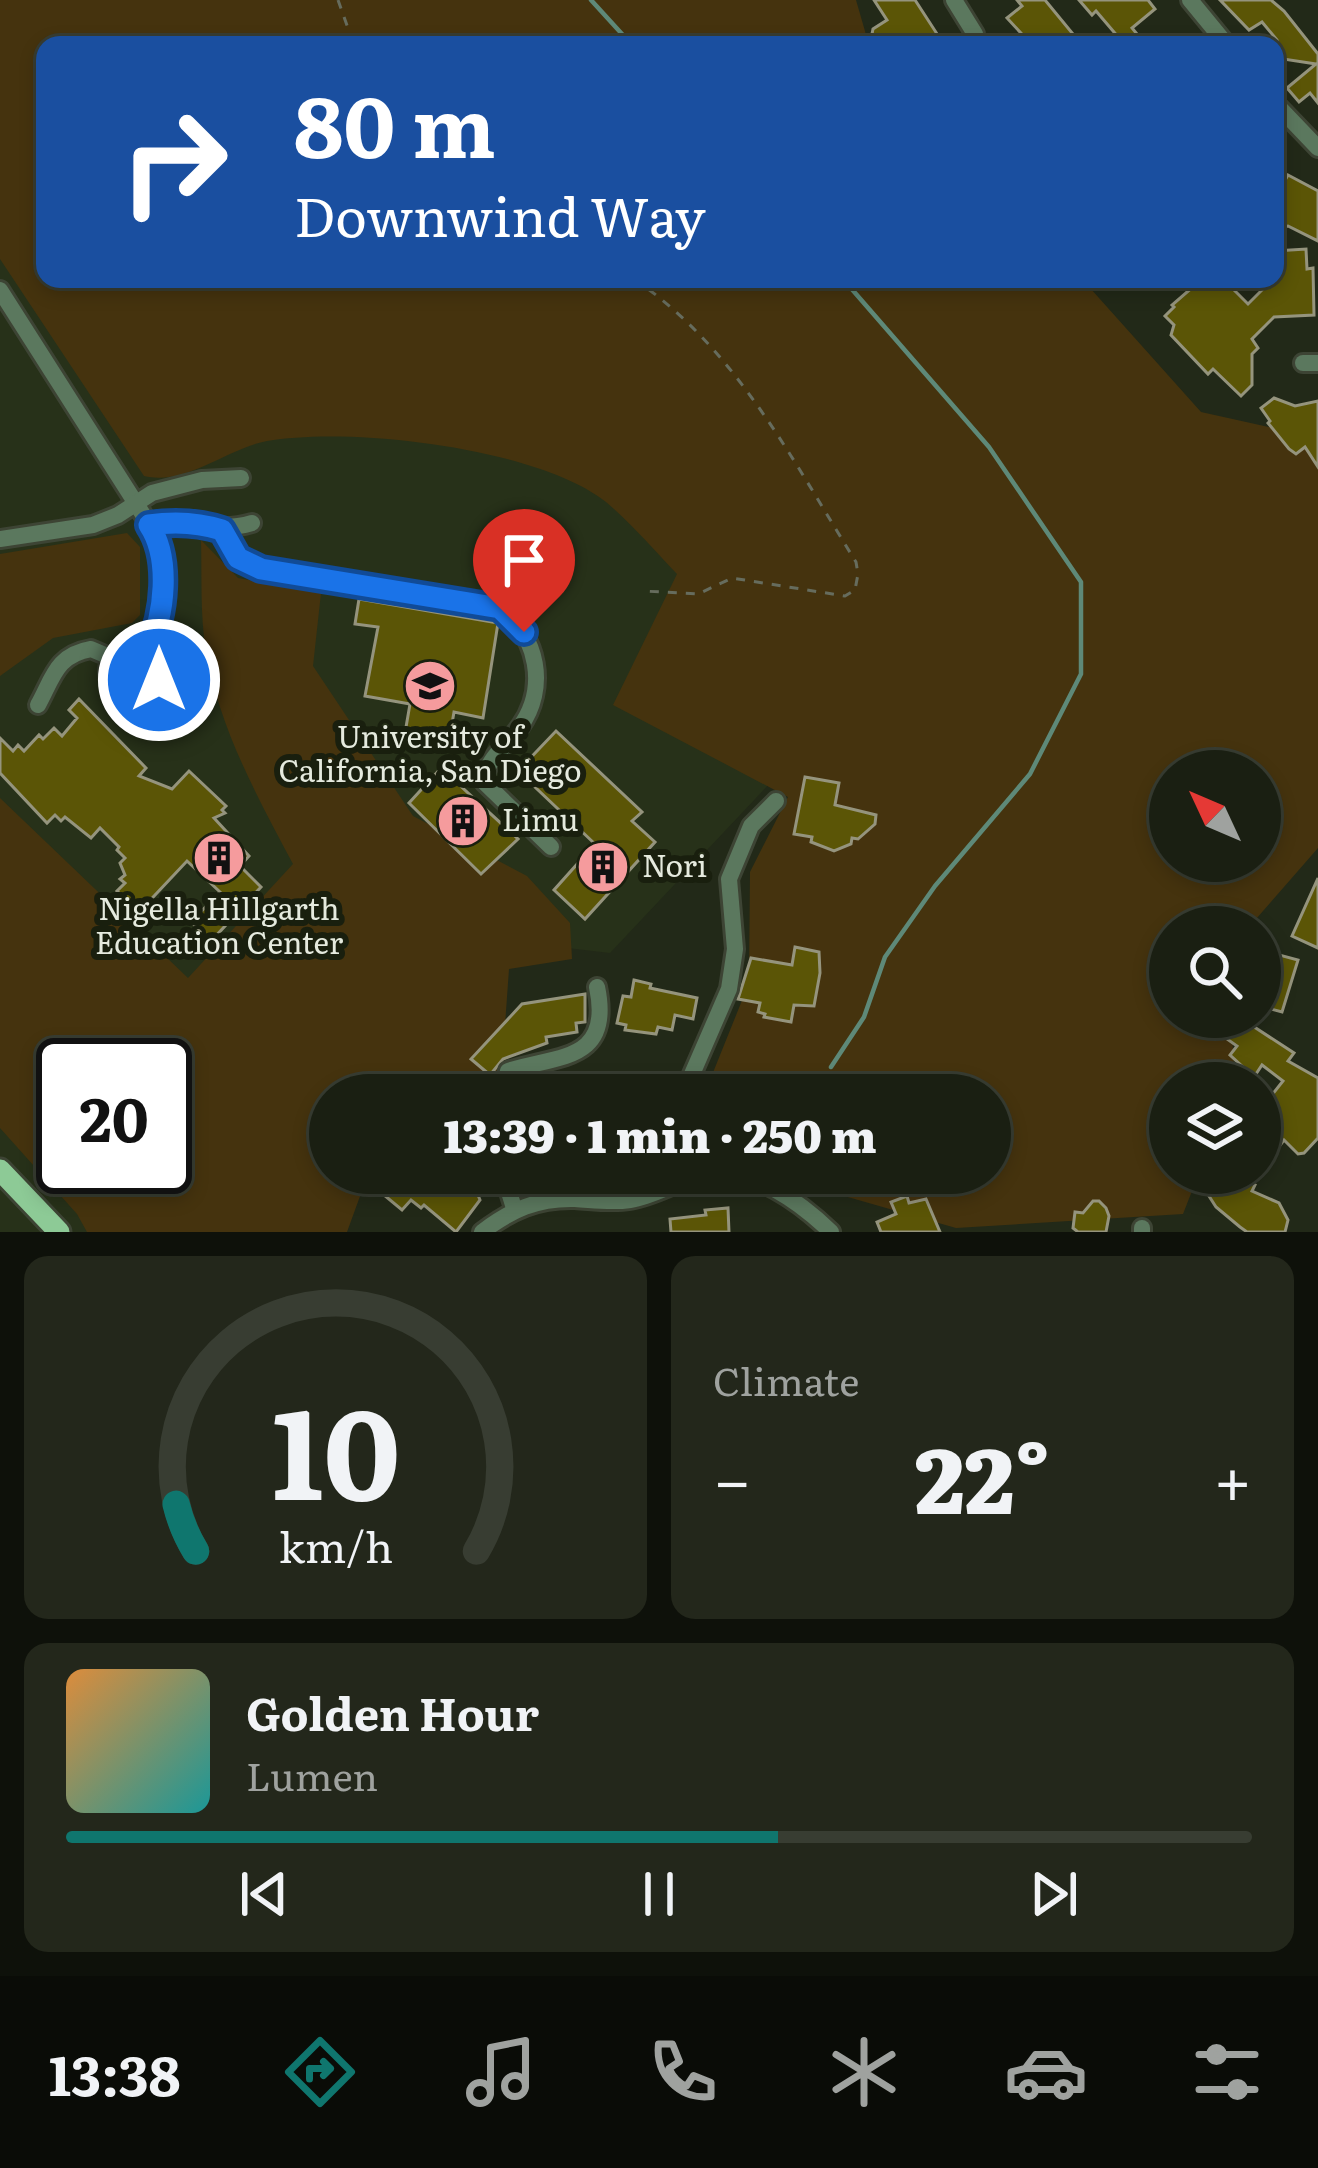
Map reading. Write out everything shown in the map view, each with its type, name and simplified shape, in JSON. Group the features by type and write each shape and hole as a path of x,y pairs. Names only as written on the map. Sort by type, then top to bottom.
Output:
{"main road":[{"path":"0,1170 59,1232"}],"street":[{"path":"954,0 975,34"},
{"path":"1190,0 1220,36"},
{"path":"1284,112 1318,148"},
{"path":"0,290 160,548 162,604 159,627 148,649"},
{"path":"0,539 93,525 152,493 202,480 241,478"},
{"path":"149,525 193,522 222,530 252,523"},
{"path":"222,530 238,558 261,569 500,608 512,617 535,656 537,678 524,722 484,770 484,782 550,847"},
{"path":"125,647 148,649 161,671 155,688 140,697 123,695 111,683 112,658 125,647"},
{"path":"38,705 64,659 91,649 112,658"},
{"path":"692,1074 729,989 734,950 729,879 751,826 776,801"},
{"path":"507,1074 559,1061 585,1045 601,1015 598,987"},
{"path":"510,1194 514,1208"},
{"path":"482,1232 514,1208 571,1198 632,1200 646,1194"},
{"path":"777,1194 812,1214 831,1232"},
{"path":"494,1232 514,1208"}],"path":[{"path":"338,0 350,36"},
{"path":"643,590 698,594 732,578 845,596 855,590 858,574 856,562 797,467 715,346 645,288"}],"shaded area":[{"name":"University of California, San Diego","path":"0,0 36,36 36,288 110,288 1106,426 610,953 559,947 500,957 356,1074 309,1074 309,1194 331,1194 332,1232 0,1232"},
{"path":"0,0 856,0 866,36 36,36 36,288 1090,288 1201,412 1318,438 1318,848 1267,906 1149,906 1149,1038 1232,1038 1234,1062 1149,1062 1149,1194 1191,1194 1183,1214 956,1228 837,1194 1011,1194 1011,1074 712,1074 749,983 750,872 788,797 613,705 677,574 606,502 536,468 491,455 393,439 267,441 160,478 144,476 0,259"},
{"path":"127,533 140,547 140,615 132,623 53,638 0,676 0,554"},
{"path":"201,540 238,578 321,593 313,666 413,816 527,876 570,923 572,959 509,969 502,1074 309,1074 309,1194 361,1194 347,1232 87,1232 59,1194 192,1194 192,1038 36,1038 36,1168 0,1128 0,798 188,978 293,864 241,761 220,707 202,610"}],"building":[{"path":"874,0 915,0 938,36 872,36 873,29 887,20"},
{"path":"1017,0 1045,0 1075,36 1024,36 1007,18 1022,6"},
{"path":"1079,0 1148,0 1155,9 1132,28 1139,36 1117,36 1096,11 1092,15"},
{"path":"1220,0 1271,0 1284,11 1318,54 1318,103 1310,93 1299,102 1287,88 1316,64 1284,59 1284,36 1274,36 1262,22 1249,30"},
{"path":"1288,175 1318,191 1318,241 1284,227"},
{"path":"1306,249 1307,269 1313,268 1314,315 1274,317 1252,339 1258,348 1252,354 1252,385 1241,396 1213,369 1208,374 1171,335 1174,325 1165,316 1192,288 1232,288 1248,304 1262,288 1284,288 1284,250"},
{"path":"1274,398 1295,406 1318,401 1318,467 1305,447 1296,454 1268,423 1261,408"},
{"path":"359,599 498,623 483,718 454,712 449,741 405,733 410,704 365,696 378,627 355,624"},
{"path":"79,699 146,768 139,776 172,789 189,771 226,806 225,813 214,818 249,856 240,866 261,887 201,952 192,943 202,932 191,922 220,892 187,861 139,912 117,891 125,883 120,879 125,875 120,863 125,858 100,828 91,838 65,817 61,821 55,815 47,823 0,773 0,738 13,751 18,745 24,751 54,728 62,736 77,718 69,710"},
{"path":"556,731 642,812 632,821 655,842 585,919 554,890 595,844 518,771"},
{"name":"Limu","path":"441,768 518,839 481,874 409,803"},
{"path":"805,777 839,783 835,805 876,815 875,824 834,851 811,842 812,837 794,834"},
{"path":"1318,878 1318,948 1292,936"},
{"path":"795,947 819,952 814,1006 794,1005 791,1022 764,1017 758,1012 760,1003 738,999 751,958 792,965"},
{"path":"1281,955 1298,960 1281,1012"},
{"path":"634,980 697,998 693,1019 675,1015 672,1030 658,1027 656,1034 625,1030 626,1025 617,1023 623,996 631,997"},
{"path":"585,994 585,1022 576,1023 577,1032 546,1037 547,1043 503,1059 489,1074 471,1059 522,1004"},
{"path":"1271,1038 1294,1053 1288,1061 1318,1078 1318,1138 1304,1153 1298,1154 1284,1140 1281,1144 1281,1062 1238,1062 1230,1055 1237,1046 1227,1039"},
{"path":"383,1194 476,1194 480,1200 456,1232 424,1205 421,1208 411,1200 402,1210"},
{"path":"1259,1194 1279,1203 1288,1220 1285,1232 1247,1232 1209,1196"},
{"path":"907,1196 909,1203 926,1199 940,1232 881,1232 877,1222 896,1214 891,1202"},
{"path":"1093,1201 1106,1208 1106,1232 1078,1232 1073,1228 1075,1212 1083,1213"},
{"path":"728,1208 729,1232 671,1232 670,1219"}],"waterway":[{"path":"591,0 624,36"},
{"path":"831,1067 864,1017 885,957 935,886 1030,774 1081,674 1081,582 989,447 851,288"}],"place":[{"name":"University of California, San Diego","path":"430,686"},
{"name":"Limu","path":"463,821"},
{"name":"Nigella Hillgarth Education Center","path":"219,858"},
{"name":"Nori","path":"603,867"}],"route":[{"path":"159,680 159,663 148,649 159,627 162,604 160,548 149,525 165,522 193,522 222,530 238,558 261,569 500,608 524,632"}]}
